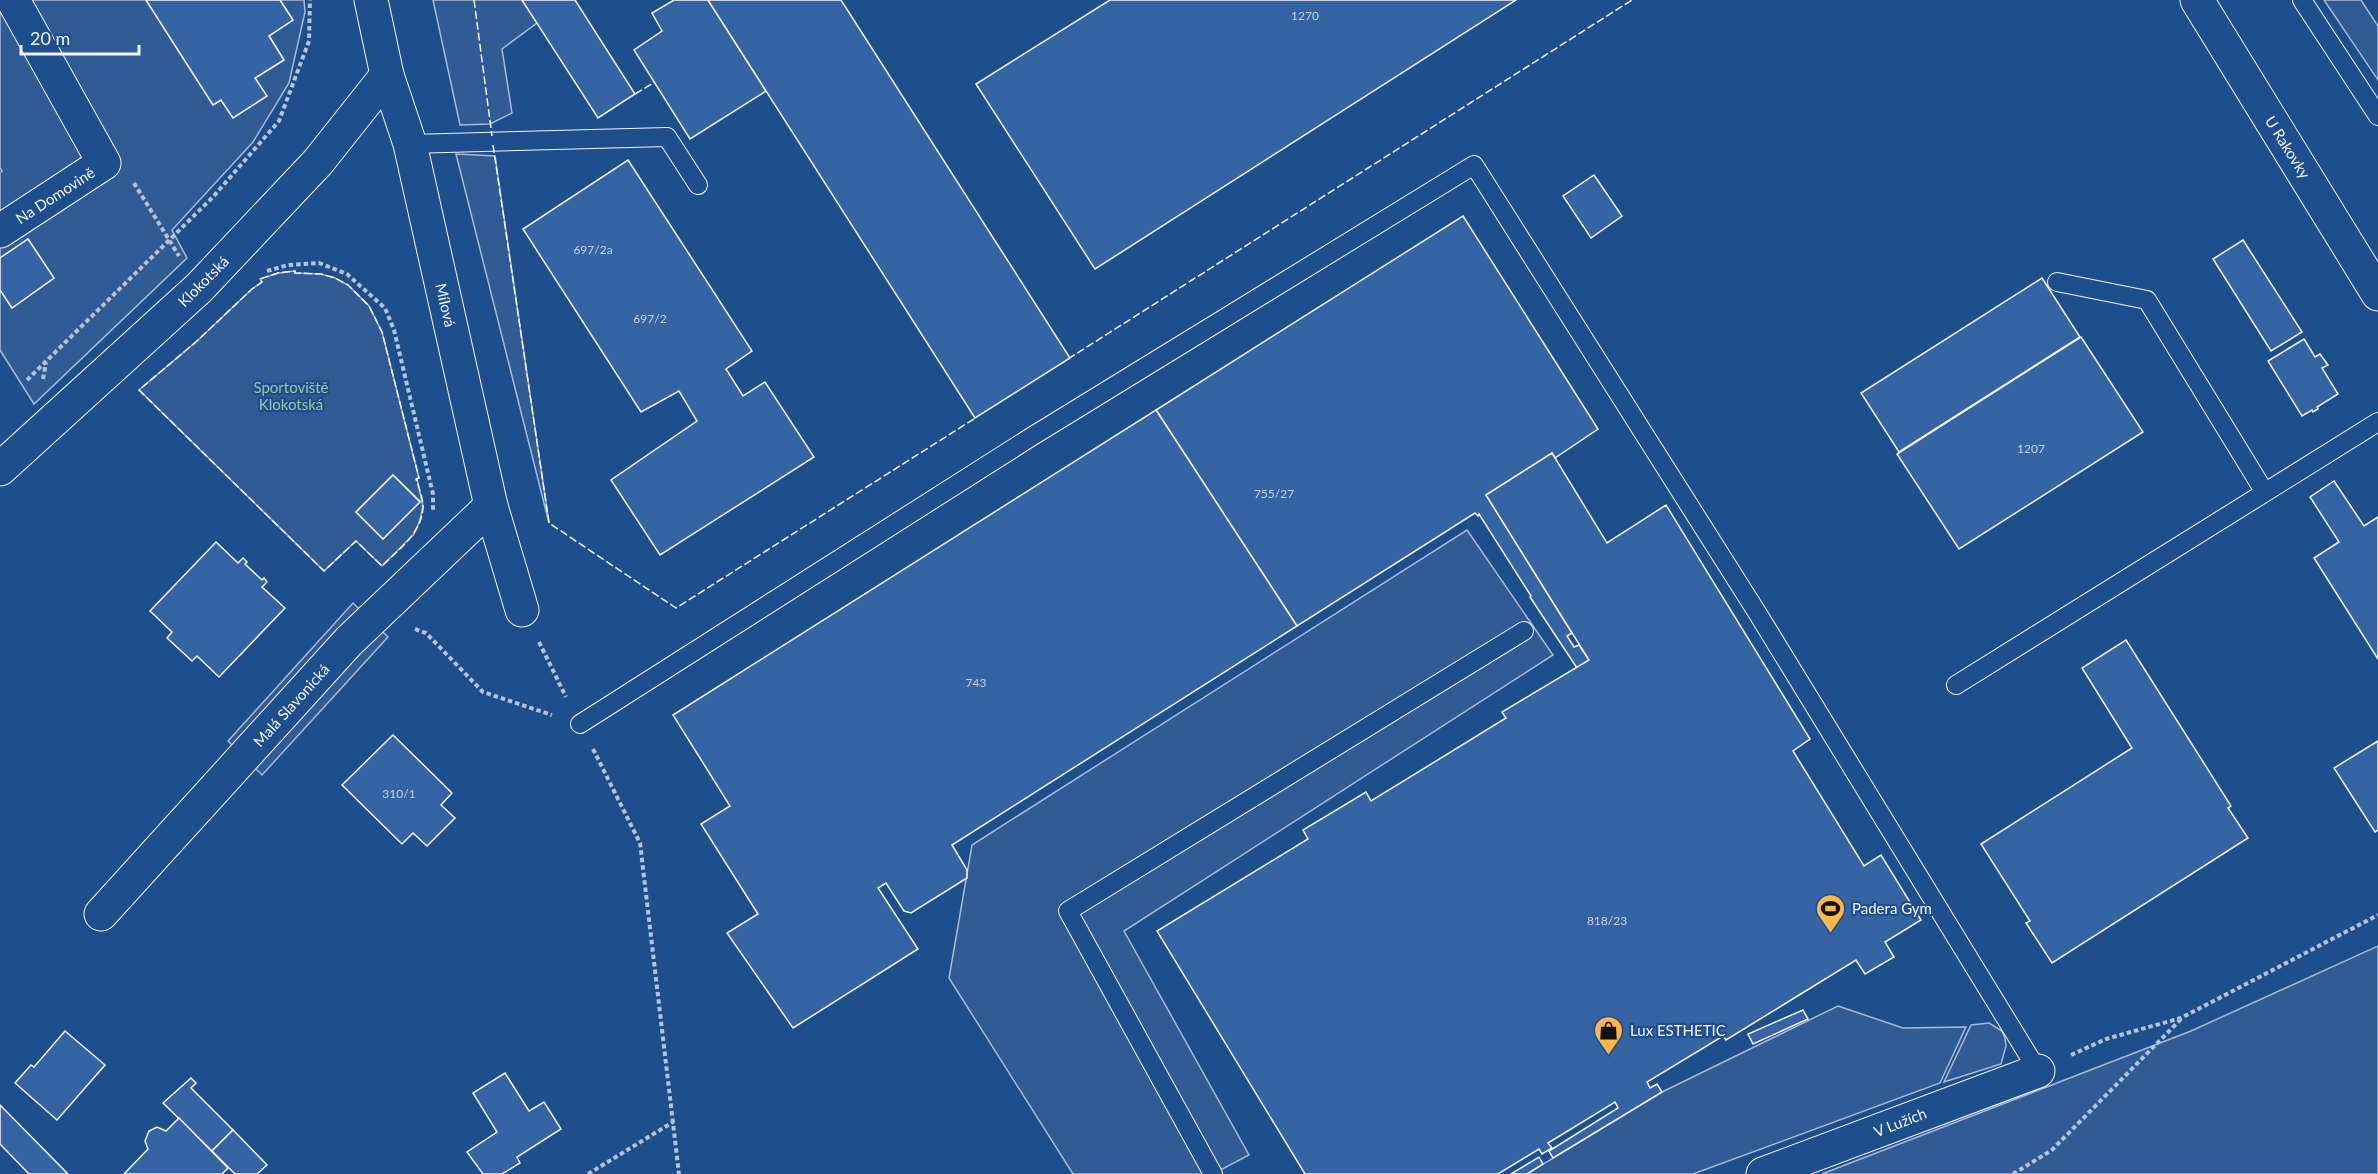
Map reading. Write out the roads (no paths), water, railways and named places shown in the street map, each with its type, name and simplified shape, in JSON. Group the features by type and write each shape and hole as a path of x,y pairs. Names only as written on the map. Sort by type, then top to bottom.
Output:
{"street":[{"name":"Na Domovině","path":"0,231 104,163 13,0"},
{"name":"Mílová","path":"371,0 387,75 410,144 491,506 522,609"},
{"name":"U Rakovky","path":"2197,0 2378,294"},
{"name":"Klokotská","path":"0,469 198,288 318,162 387,75"},
{"name":"Malá Slavonická","path":"101,914 349,641 491,506"},
{"name":"V Lužích","path":"1763,1174 2038,1071"}],"lane":[{"path":"2302,0 2378,116"},
{"path":"410,144 667,137 698,185"},
{"path":"580,724 1031,437 1474,165 1758,614 2038,1071"},
{"path":"2057,282 2147,300 2264,491"},
{"path":"1956,685 2378,422"},
{"path":"1213,1174 1068,911 1524,631"}],"place":[{"name":"Padera Gym","path":"1831,934"},
{"name":"Lux ESTHETIC","path":"1609,1056"}],"park label":[{"name":"Sportoviště Klokotská","path":"291,396"}]}
